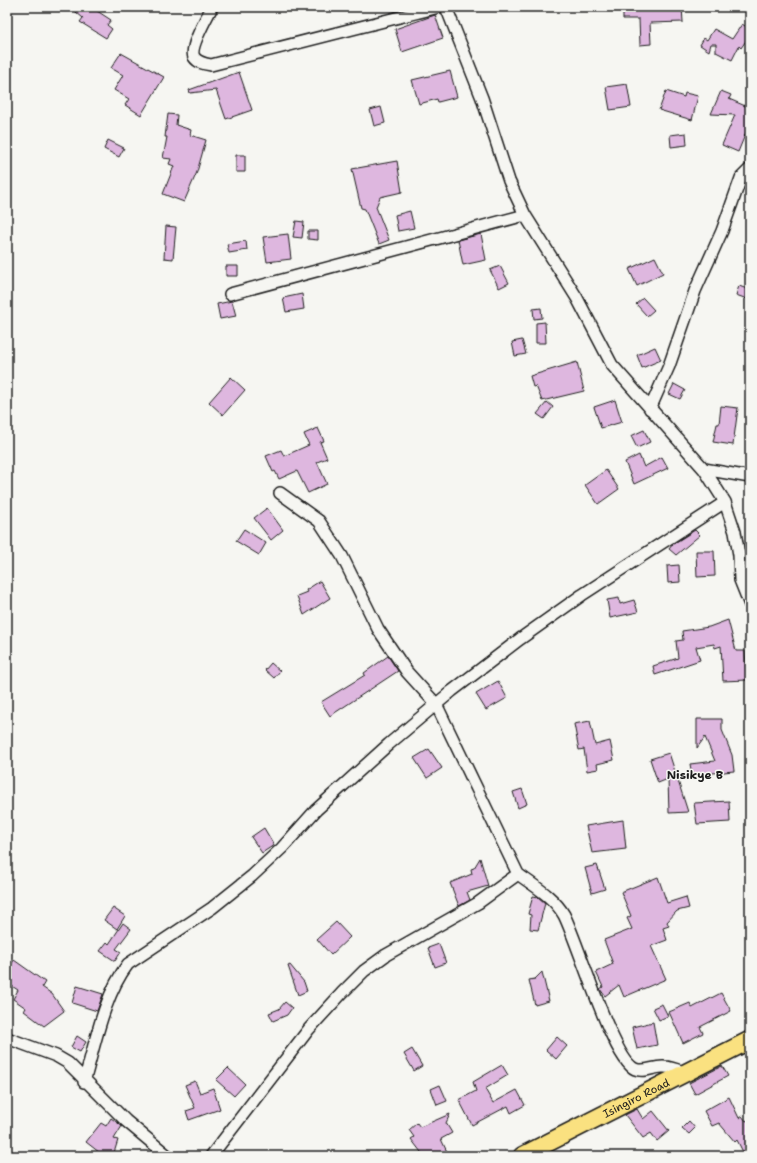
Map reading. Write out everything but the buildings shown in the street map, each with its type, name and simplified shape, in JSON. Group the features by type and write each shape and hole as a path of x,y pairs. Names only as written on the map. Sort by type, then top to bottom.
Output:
{"main road":[{"name":"Isingiro Road","path":"531,1154 750,1040"}],"street":[{"path":"212,7 193,49 194,57 202,64 211,65 439,7"},
{"path":"446,7 482,98 509,181 525,215 577,298 612,365 704,469 725,502 735,532 739,555 740,580 750,605"},
{"path":"650,409 669,366 695,291 722,231 741,178 750,169"},
{"path":"230,294 525,215"},
{"path":"704,469 750,477"},
{"path":"280,493 319,521 342,556 378,629 407,672 436,704 518,874 546,895 563,914 623,1059 635,1069 644,1070 663,1066 685,1073"},
{"path":"84,1082 112,991 119,975 128,964 212,908 252,876 282,848 316,810 436,704 520,639 582,595 725,502"},
{"path":"211,1156 309,1029 364,971 386,955 478,903 518,874"},
{"path":"7,1038 56,1056 68,1063 84,1082 168,1156"}],"district":[{"name":"Nisikye B","path":"695,775"}]}
